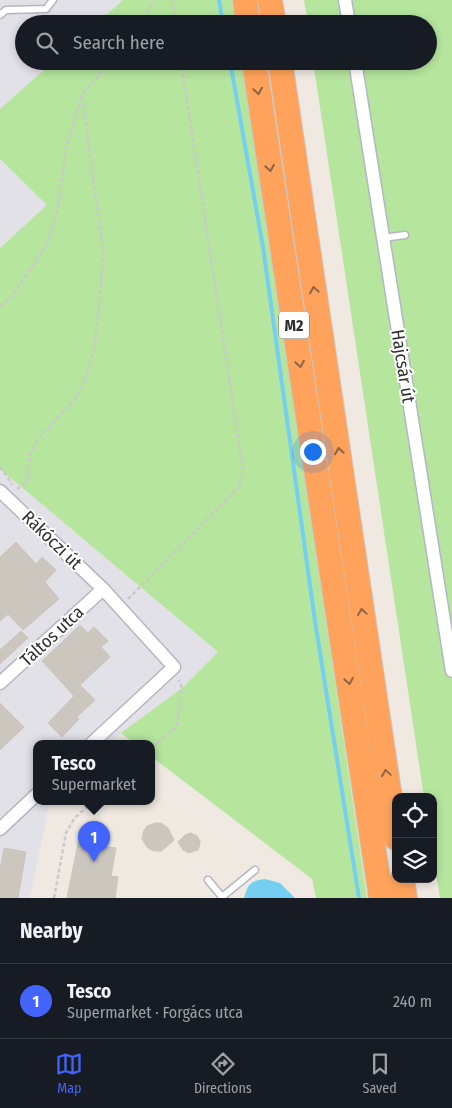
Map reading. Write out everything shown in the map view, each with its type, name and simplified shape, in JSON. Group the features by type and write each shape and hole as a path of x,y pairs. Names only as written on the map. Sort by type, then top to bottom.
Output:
{"highway":[{"path":"245,0 247,15"},
{"path":"270,0 272,15"},
{"name":"M2","path":"256,70 385,841"},
{"name":"M2","path":"281,70 385,841 381,898"},
{"path":"375,898 385,841"},
{"path":"402,883 404,898"}],"street":[{"path":"345,0 348,15"},
{"name":"Hajcsár út","path":"356,70 452,670"},
{"name":"Rákóczi út","path":"2,497 103,588 174,667"},
{"name":"Táltos utca","path":"0,683 103,588"},
{"path":"95,740 174,667"},
{"path":"0,829 33,798"}],"lane":[{"path":"0,15 6,10 46,9 53,0"},
{"path":"383,238 404,235"},
{"path":"208,880 223,898 255,870"}],"path":[{"path":"145,15 153,0"},
{"path":"172,0 174,15"},
{"path":"0,308 13,295 49,241 58,206 67,145 82,95 103,70"},
{"path":"120,608 239,487 243,470 182,70"},
{"path":"0,467 11,482 14,491 26,482 30,454 39,438 75,399 84,382 94,351 103,251 82,95"},
{"path":"155,744 177,726 182,688 174,667"},
{"path":"54,898 66,833 74,819 89,805"}],"shaded area":[{"path":"0,0 123,0 106,15 15,15 15,70 44,70 0,109"},
{"path":"0,160 47,205 0,248"},
{"path":"0,469 218,652 182,688 113,740 33,740 33,805 49,805 30,898 0,898"}],"green space":[{"path":"123,0 234,0 236,15 106,15"},
{"path":"304,0 452,0 452,898 440,898 437,880 437,793 423,793 314,70 437,70 437,15 306,15"},
{"path":"44,70 244,70 367,898 316,898 312,879 155,759 155,740 130,740 121,733 182,688 218,652 0,469 0,248 47,205 0,159 0,109"}],"water":[{"path":"265,879 280,883 295,898 244,898 250,884"}],"building":[{"path":"16,542 36,564 42,557 56,570 45,582 59,599 23,630 8,614 0,621 0,557"},
{"path":"80,625 88,633 94,627 108,641 101,647 110,657 80,685 95,700 77,717 79,719 62,737 48,723 74,696 42,661"},
{"path":"21,631 28,638 0,664 0,650"},
{"path":"0,703 24,727 0,750"},
{"path":"161,823 168,828 174,840 161,851 151,850 142,839 147,826"},
{"path":"191,833 197,836 200,844 198,850 189,853 183,850 178,842 185,835"},
{"path":"78,843 116,848 111,876 118,877 115,898 67,898"},
{"path":"4,848 26,852 18,898 0,898 0,870"}],"waterway":[{"path":"219,0 222,15"},
{"path":"232,70 263,247 315,621 359,898"}],"place":[{"name":"Tesco","path":"94,862"}]}
